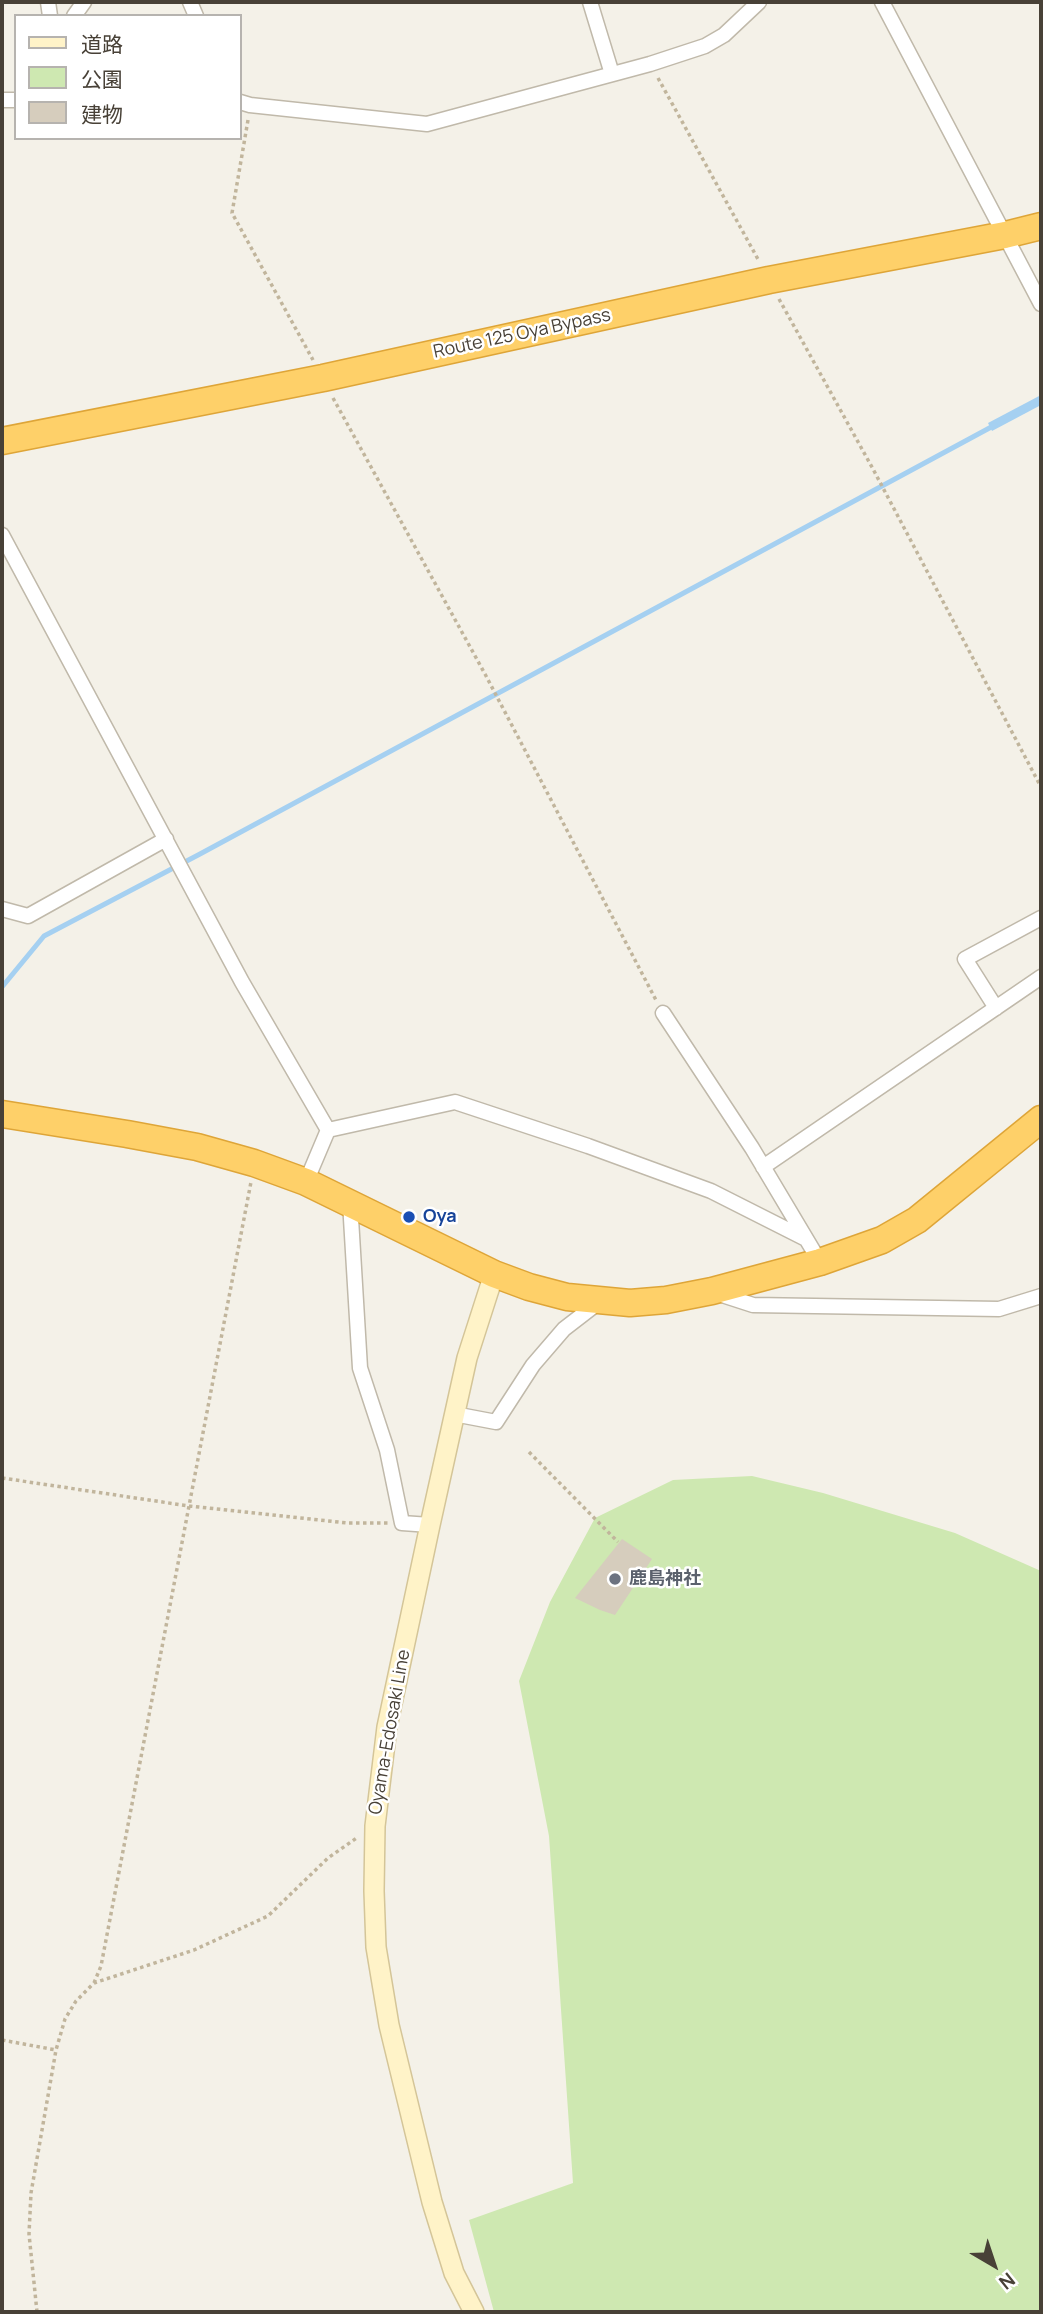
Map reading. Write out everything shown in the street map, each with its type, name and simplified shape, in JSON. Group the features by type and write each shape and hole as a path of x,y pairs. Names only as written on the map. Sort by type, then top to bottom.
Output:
{"highway":[{"name":"Route 125 Oya Bypass","path":"2,441 323,378 769,280 1041,226"},
{"path":"2,1114 127,1133 197,1147 254,1163 350,1202 494,1274 541,1290 601,1301 630,1303 666,1300 712,1291 813,1250 881,1240 917,1220 1041,1119"}],"main road":[{"name":"Oyama-Edosaki Line","path":"474,2312 454,2273 432,2202 389,2025 376,1947 374,1826 387,1727 454,1414 467,1358 494,1274"}],"street":[{"path":"590,2 612,74"},
{"path":"242,102 428,124 705,46 724,35 759,2"},
{"path":"881,2 1041,304"},
{"path":"2,535 242,982 328,1130"},
{"path":"2,909 29,916 169,844"},
{"path":"996,1008 965,959 1041,918"},
{"path":"763,1167 1041,977"},
{"path":"663,1013 763,1167 813,1250"},
{"path":"328,1130 455,1102 588,1146 711,1191 813,1250"},
{"path":"306,1182 328,1130"},
{"path":"350,1202 360,1368 387,1450 402,1523 430,1525"},
{"path":"712,1291 753,1305 999,1309 1041,1296"},
{"path":"454,1414 496,1422 533,1365 564,1329 601,1301"}],"path":[{"path":"873,469 1041,787"},
{"path":"485,674 663,1013"},
{"path":"37,2312 29,2234 31,2193 56,2050 65,2019 76,2001 94,1983 101,1966 254,1163"},
{"path":"529,1452 618,1542"},
{"path":"2,1478 189,1506 347,1524 402,1523"},
{"path":"94,1983 194,1950 268,1916 328,1858 374,1826"},
{"path":"2,2040 56,2050"}],"green space":[{"path":"752,1476 823,1493 955,1533 1041,1571 1041,2312 494,2312 469,2220 573,2183 549,1836 519,1681 550,1602 595,1518 673,1480"}],"water":[{"path":"1041,395 1041,405 992,431 988,423"}],"building":[{"name":"鹿島神社","path":"622,1539 652,1559 615,1615 575,1598"}],"waterway":[{"path":"2,987 44,936 995,425"}],"place":[{"name":"Oya","path":"409,1217"},
{"name":"鹿島神社","path":"615,1579"}]}
